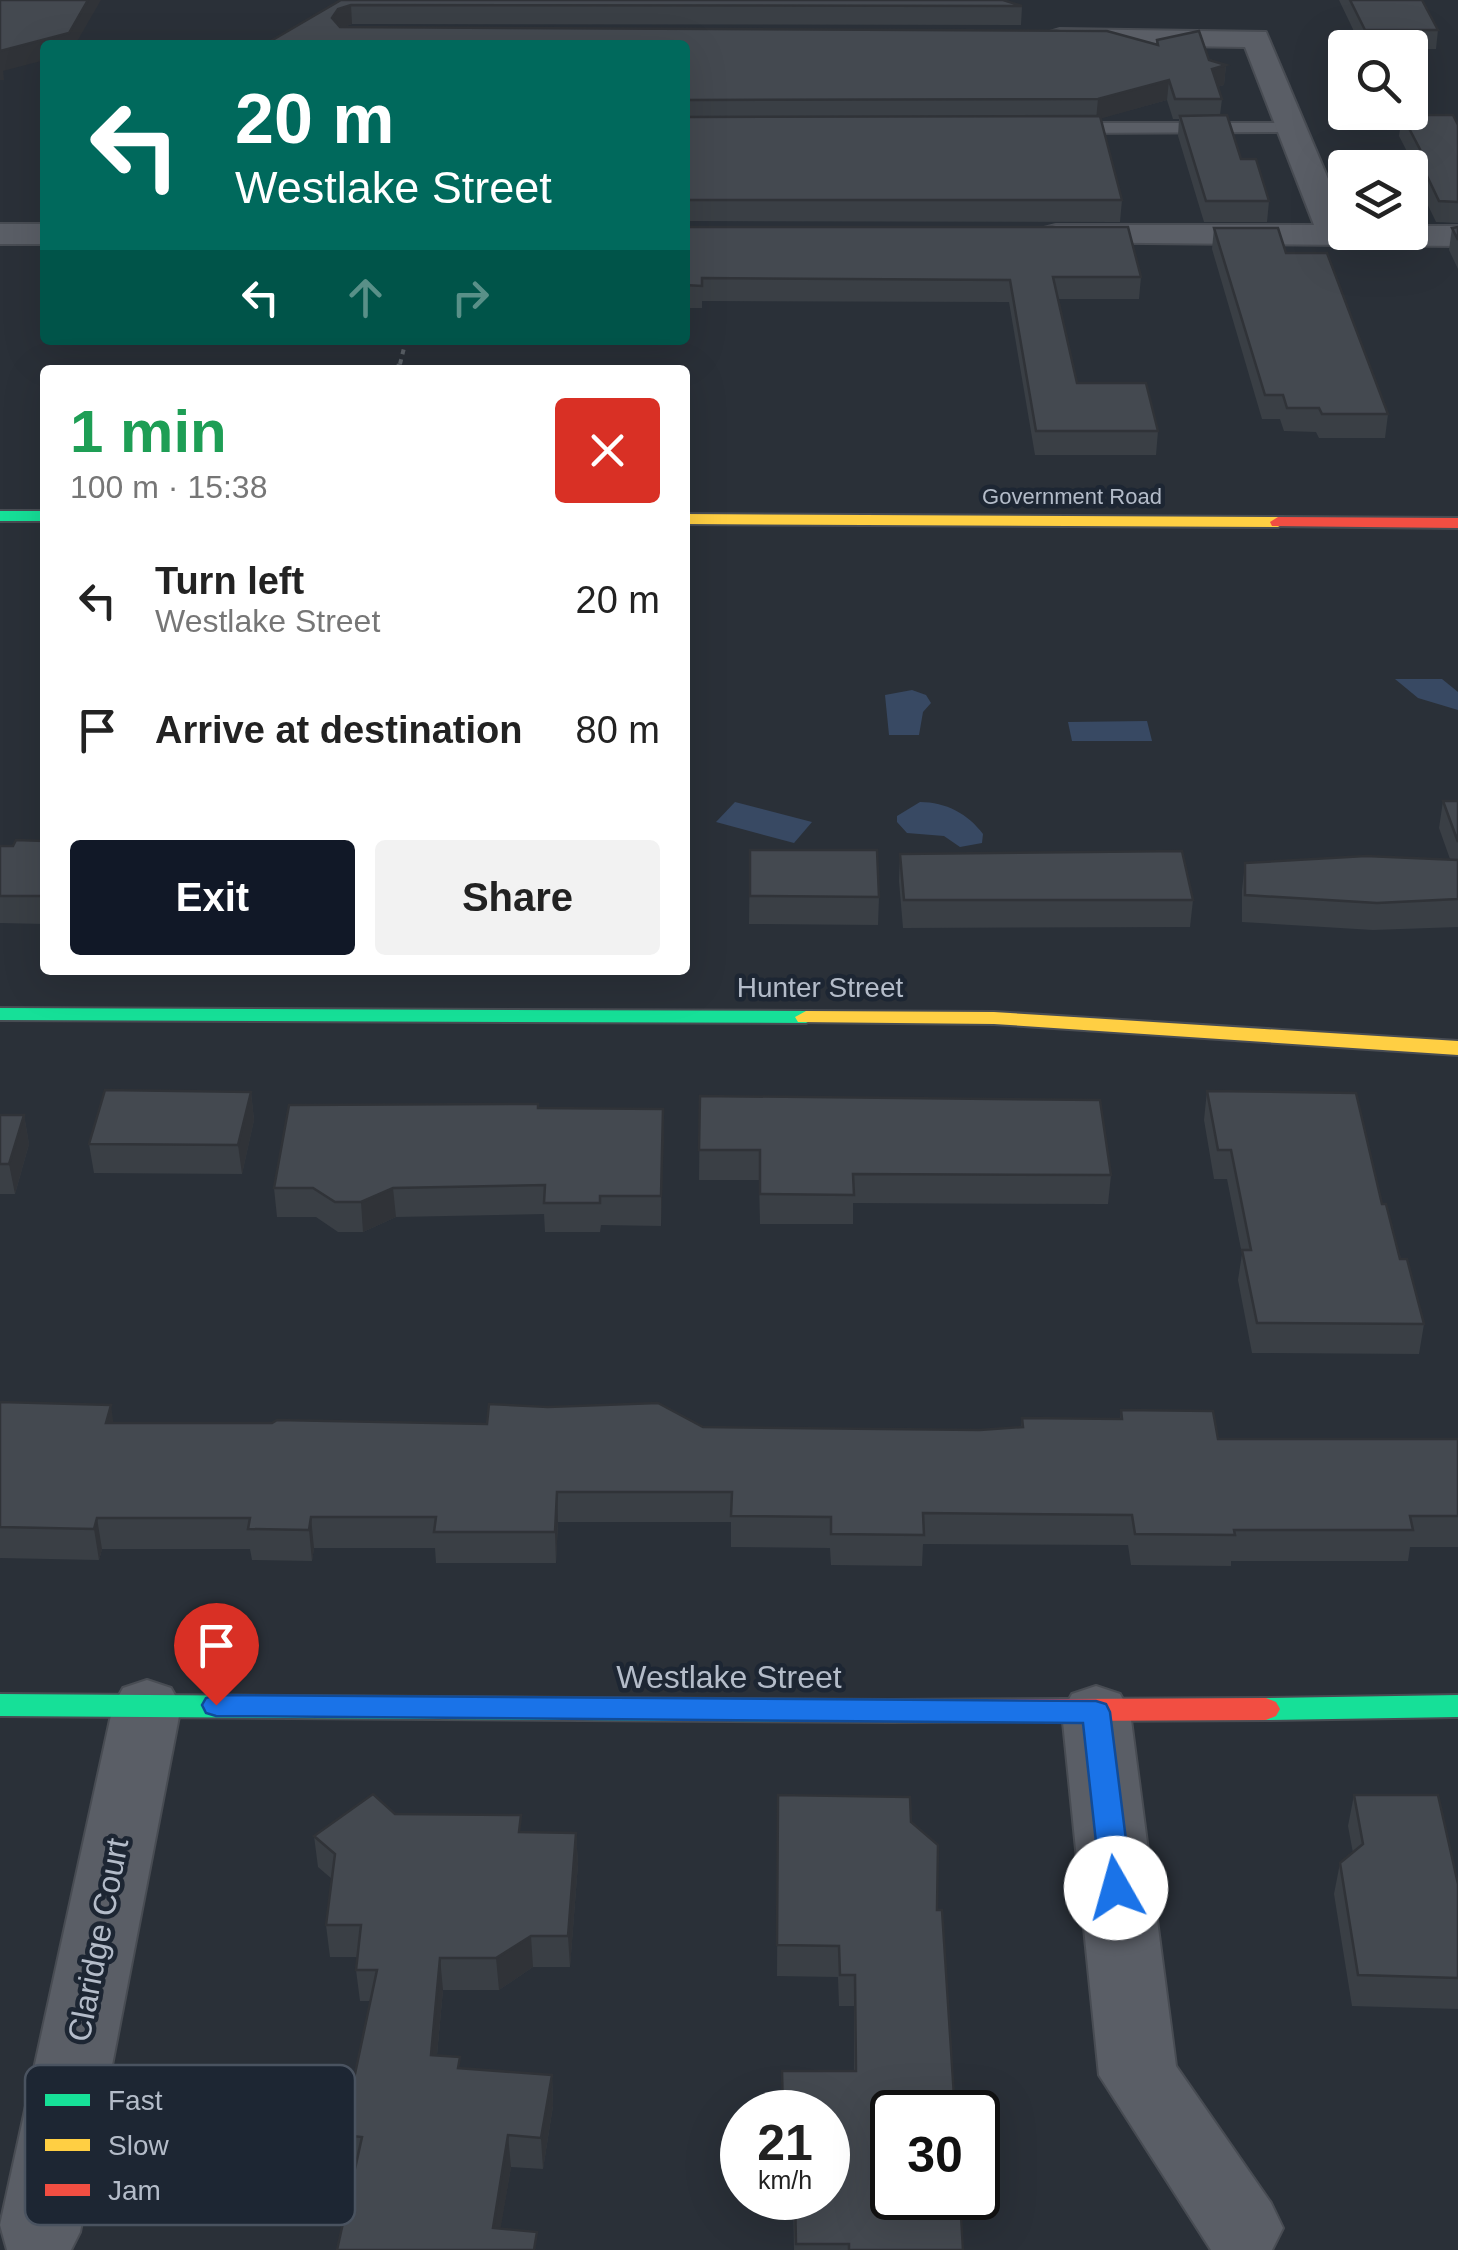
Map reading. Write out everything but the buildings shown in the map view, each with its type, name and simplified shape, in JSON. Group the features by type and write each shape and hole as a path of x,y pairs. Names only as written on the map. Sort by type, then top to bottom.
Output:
{"street":[{"path":"1040,38 1256,38 1328,218"},
{"path":"0,234 40,234"},
{"path":"1020,236 1328,236"},
{"path":"1428,236 1458,236"},
{"path":"0,516 40,516"},
{"name":"Government Road","path":"690,519 1458,523"},
{"name":"Hunter Street","path":"0,1014 994,1018 1458,1048"},
{"name":"Westlake Street","path":"0,1705 1096,1712 1458,1706"},
{"name":"Claridge Court","path":"73,2065 147,1706"},
{"path":"1096,1712 1138,2075 1242,2228"},
{"name":"Claridge Court","path":"39,2232 40,2225"}],"lane":[{"path":"1056,128 1293,128"}],"water":[{"path":"1395,679 1442,679 1458,692 1458,710 1418,698"},
{"path":"912,690 926,695 931,703 923,712 919,735 889,735 885,695"},
{"path":"1147,721 1152,741 1072,741 1068,722"},
{"path":"735,802 812,822 794,843 716,822"},
{"path":"920,802 939,804 963,815 983,834 982,843 960,847 944,836 907,833 897,822 897,816"}],"traffic: fast":[{"path":"0,516 40,516"},
{"path":"0,1014 806,1017"},
{"path":"0,1705 890,1711"},
{"path":"1266,1709 1458,1706"}],"traffic: slow":[{"path":"690,519 1278,522"},
{"path":"806,1017 994,1018 1458,1048"}],"traffic: jam":[{"path":"1278,522 1458,523"},
{"path":"890,1711 1266,1709"}],"route":[{"path":"216,1705 1096,1712 1116,1888"}]}
